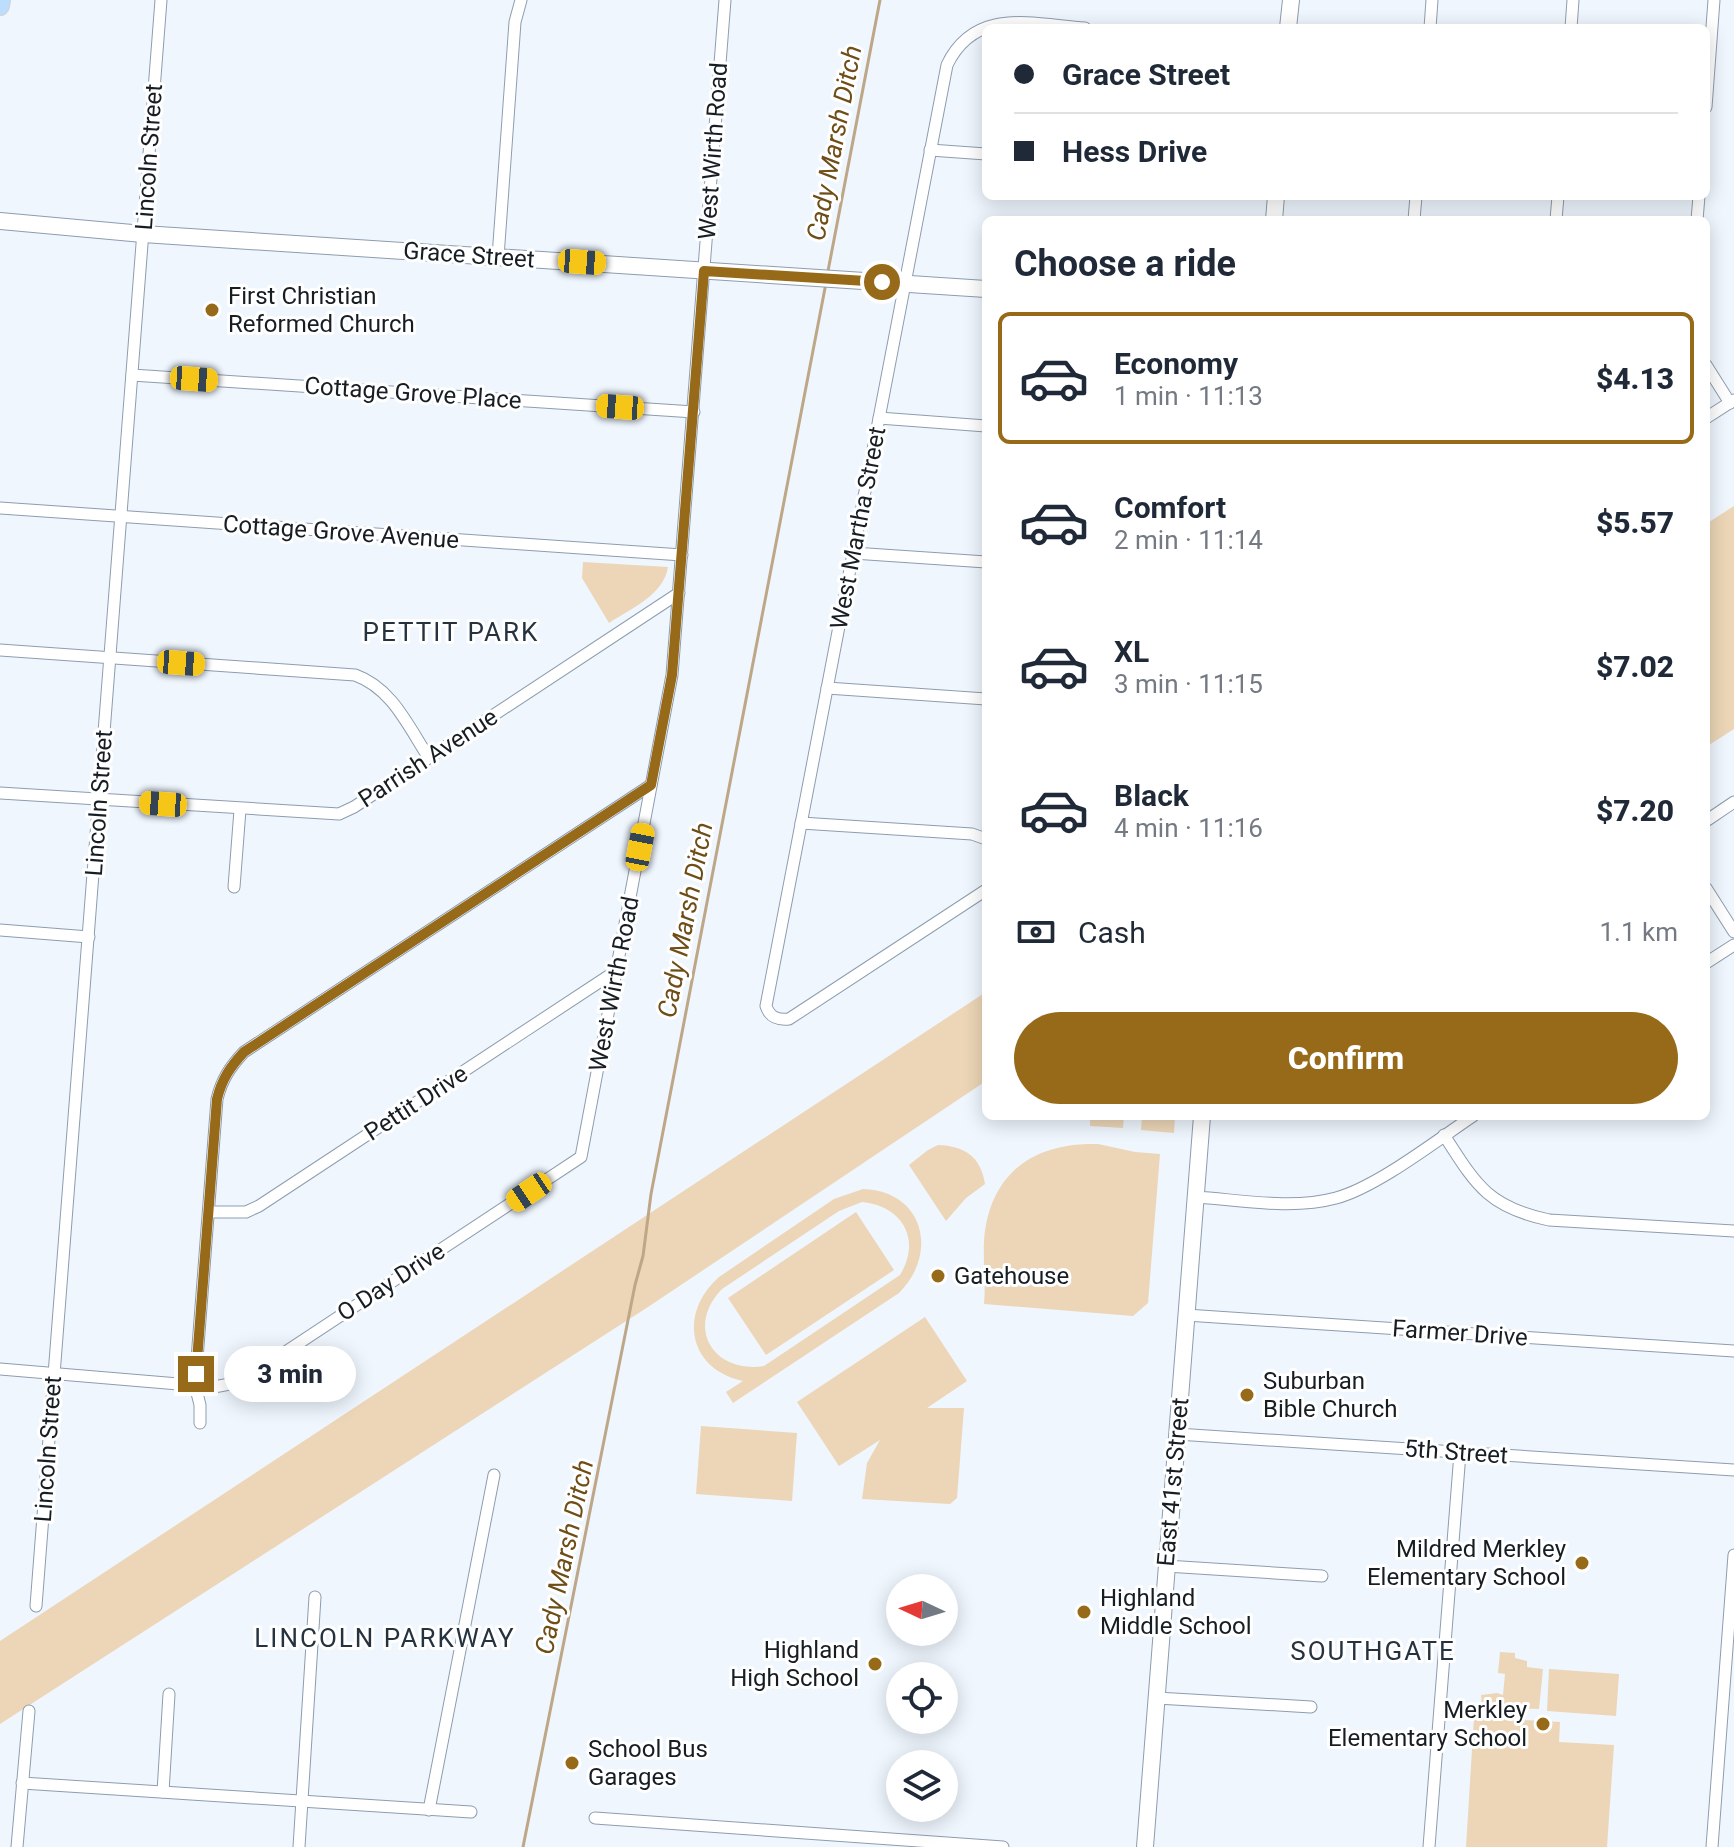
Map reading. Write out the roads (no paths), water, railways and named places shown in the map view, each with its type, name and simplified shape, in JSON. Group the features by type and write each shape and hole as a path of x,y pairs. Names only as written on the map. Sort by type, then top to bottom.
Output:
{"main road":[{"path":"0,6 1,0"}],"street":[{"name":"Lincoln Street","path":"36,1606 161,0"},
{"path":"498,257 515,22 521,0"},
{"name":"West Wirth Road","path":"581,1157 672,675 725,0"},
{"path":"1288,24 1291,0"},
{"path":"1430,24 1432,0"},
{"path":"1571,24 1573,0"},
{"path":"1710,54 1714,0"},
{"name":"West Martha Street","path":"995,24 1015,24"},
{"name":"West Martha Street","path":"982,29 963,39 947,65 766,1006 768,1013 774,1018 789,1019 982,893"},
{"path":"930,150 982,154"},
{"name":"Grace Street","path":"0,221 143,234 982,289"},
{"path":"1710,371 1732,401 1710,415"},
{"name":"Cottage Grove Place","path":"132,375 694,412"},
{"path":"879,418 982,426"},
{"name":"Cottage Grove Avenue","path":"0,508 682,555"},
{"path":"853,553 982,562"},
{"name":"Parrish Avenue","path":"0,793 339,814 679,593"},
{"path":"0,650 355,675 385,691 429,758"},
{"path":"827,688 982,699"},
{"path":"200,1423 195,1385 217,1099 221,1081 231,1065 244,1052 651,785"},
{"path":"1710,818 1734,802"},
{"path":"234,887 240,810"},
{"path":"801,823 972,834 982,838"},
{"path":"1710,894 1734,932"},
{"path":"0,930 89,937"},
{"path":"1710,960 1734,945"},
{"name":"Pettit Drive","path":"209,1212 246,1212 259,1206 616,971"},
{"name":"East 41st Street","path":"1145,1847 1202,1120"},
{"path":"1196,1197 1290,1203 1337,1198 1382,1176 1467,1120"},
{"path":"1444,1135 1474,1182 1496,1201 1520,1214 1549,1220 1734,1231"},
{"name":"O Day Drive","path":"0,1369 195,1385 228,1386 240,1382 581,1157"},
{"name":"Farmer Drive","path":"1186,1315 1734,1351"},
{"name":"5th Street","path":"1177,1434 1734,1470"},
{"path":"1429,1847 1460,1453"},
{"path":"429,1810 494,1475"},
{"path":"1712,1847 1734,1555"},
{"path":"1166,1566 1322,1576"},
{"path":"299,1847 315,1597"},
{"path":"163,1792 169,1694"},
{"path":"1157,1698 1311,1707"},
{"path":"17,1847 29,1711"},
{"path":"22,1783 471,1812"},
{"path":"595,1818 862,1841 872,1838 1003,1847"}],"waterway":[{"name":"Cady Marsh Ditch","path":"828,271 880,0"},
{"name":"Cady Marsh Ditch","path":"523,1847 643,1256 651,1194 826,283"}],"place":[{"name":"First Christian Reformed Church","path":"212,310"},
{"name":"Gatehouse","path":"938,1276"},
{"name":"Suburban Bible Church","path":"1247,1395"},
{"name":"Mildred Merkley Elementary School","path":"1582,1563"},
{"name":"Highland Middle School","path":"1084,1612"},
{"name":"Highland High School","path":"875,1664"},
{"name":"Merkley Elementary School","path":"1543,1724"},
{"name":"School Bus Garages","path":"572,1763"}],"district":[{"name":"PETTIT PARK","path":"451,632"},
{"name":"LINCOLN PARKWAY","path":"385,1638"},
{"name":"SOUTHGATE","path":"1373,1651"}]}
